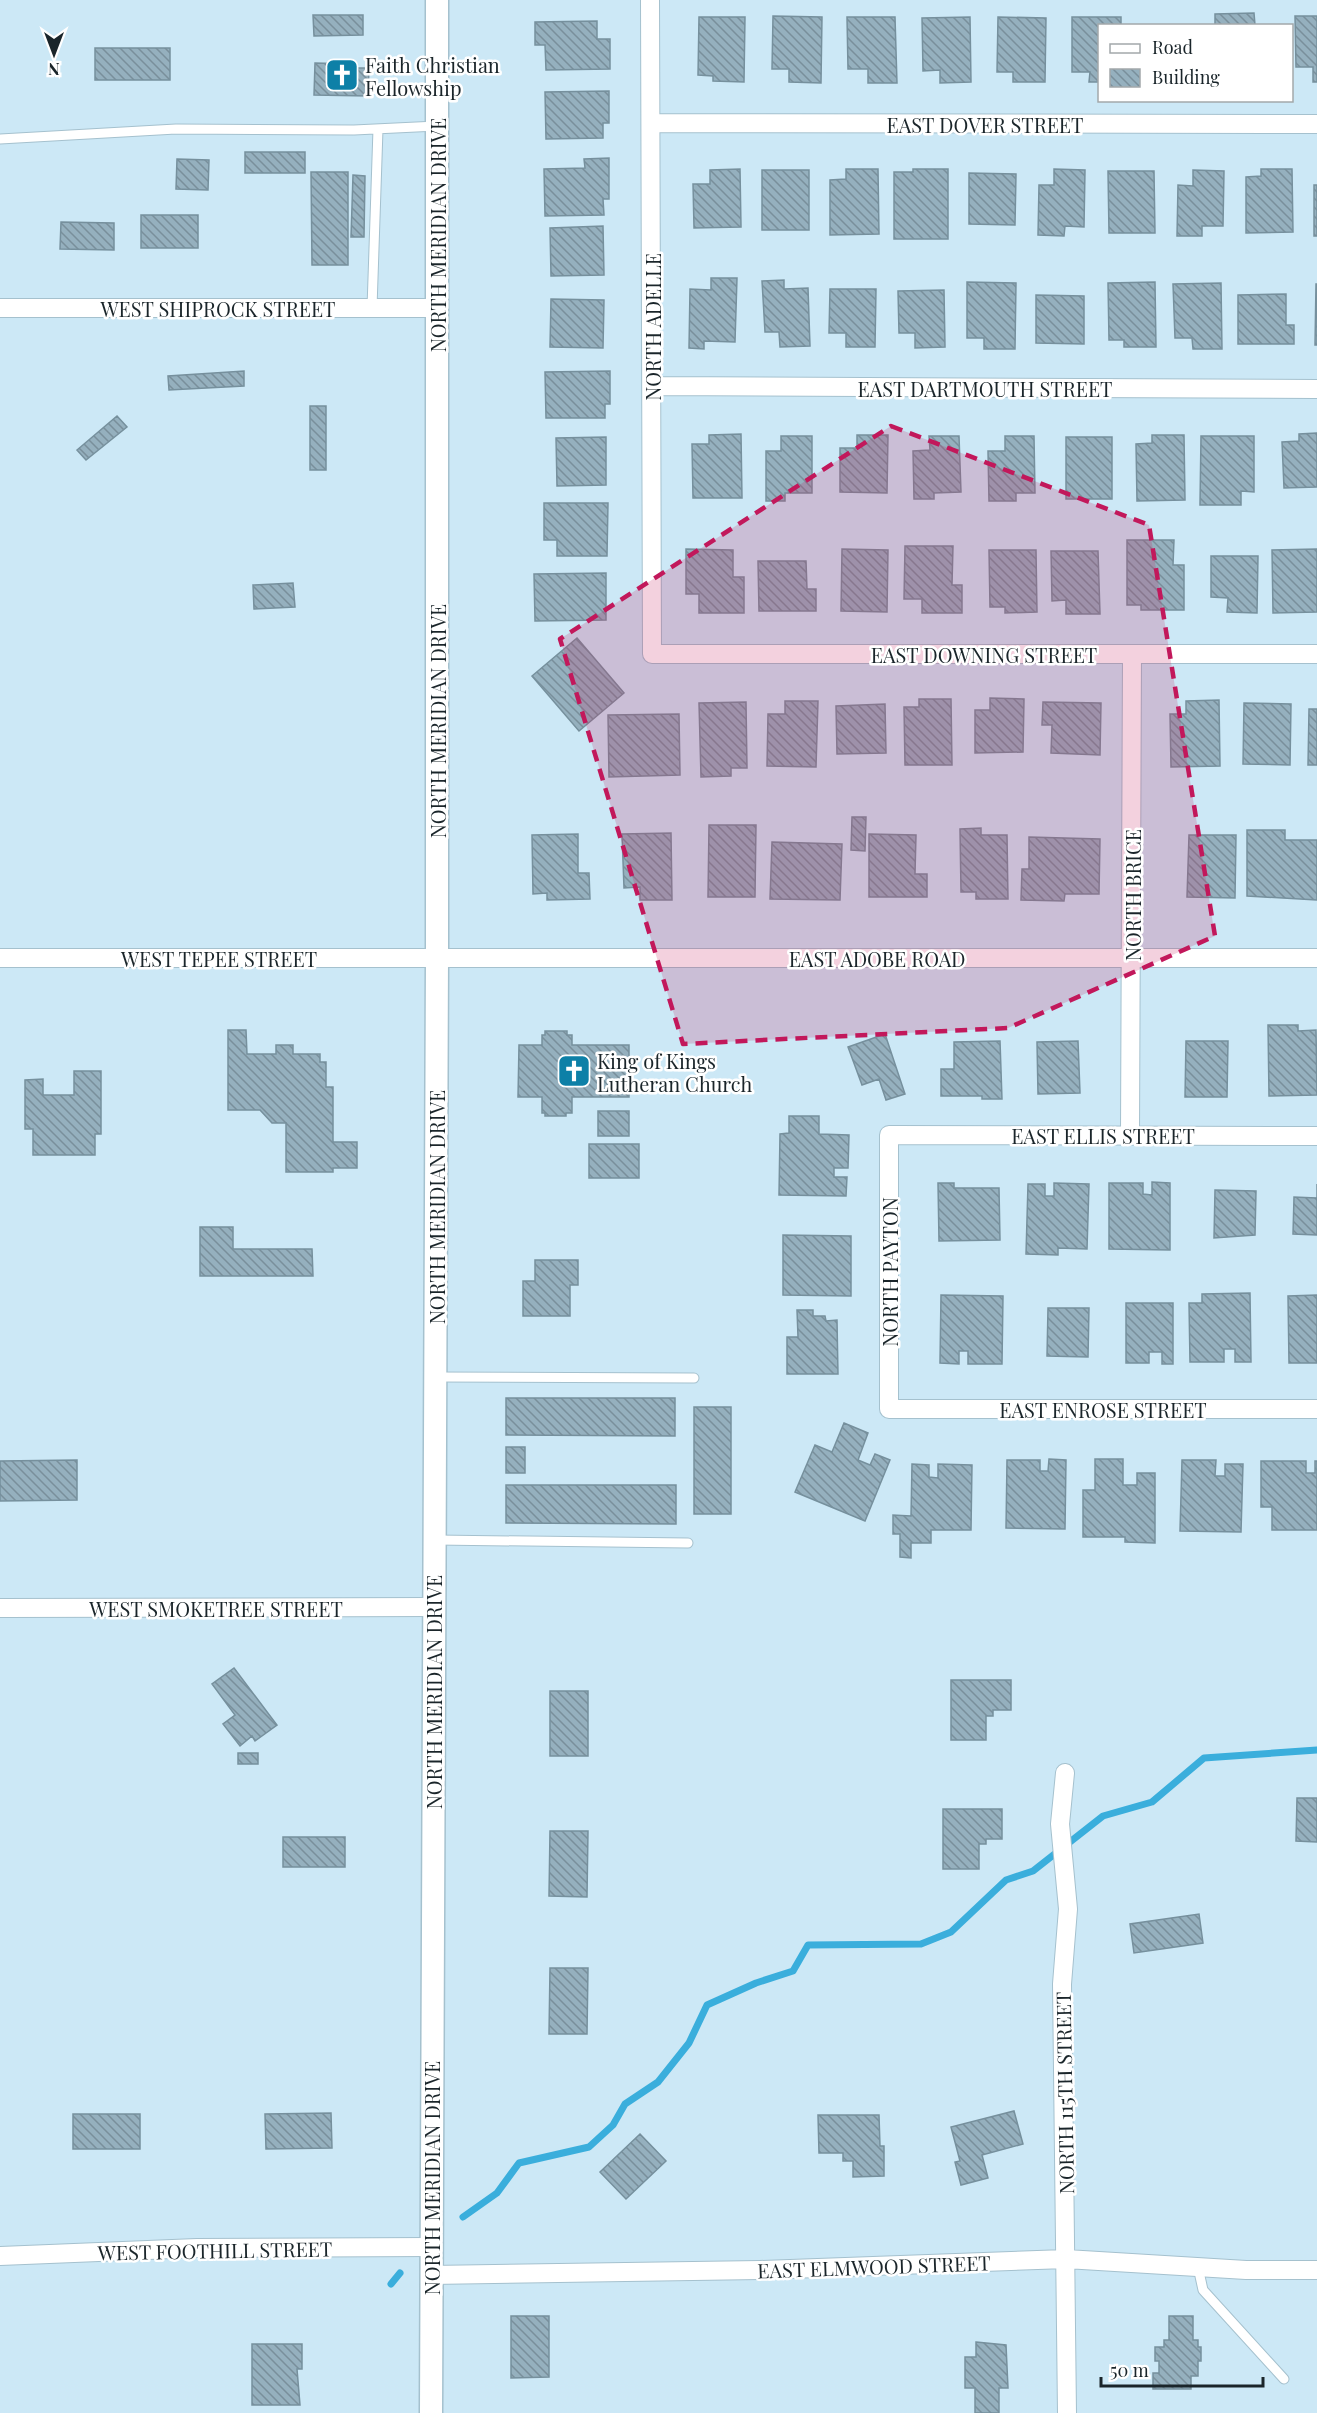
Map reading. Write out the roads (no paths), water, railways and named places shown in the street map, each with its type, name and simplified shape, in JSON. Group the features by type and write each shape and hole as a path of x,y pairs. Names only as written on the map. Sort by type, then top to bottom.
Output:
{"street":[{"name":"NORTH MERIDIAN DRIVE","path":"431,2413 433,1607 438,957 437,0"},
{"name":"NORTH ADELLE","path":"650,0 652,654"},
{"name":"EAST DOVER STREET","path":"652,123 1317,124"},
{"name":"WEST SHIPROCK STREET","path":"0,308 437,308"},
{"name":"EAST DARTMOUTH STREET","path":"652,386 1317,390"},
{"name":"EAST DOWNING STREET","path":"652,654 1317,654"},
{"name":"NORTH BRICE","path":"1130,1136 1132,654"},
{"name":"WEST TEPEE STREET","path":"0,958 438,957"},
{"name":"EAST ADOBE ROAD","path":"438,957 1317,958"},
{"name":"EAST ELLIS STREET","path":"889,1135 1317,1136"},
{"name":"NORTH PAYTON","path":"889,1135 889,1409"},
{"name":"EAST ENROSE STREET","path":"889,1409 1317,1409"},
{"name":"WEST SMOKETREE STREET","path":"0,1608 433,1607"},
{"name":"NORTH 115TH STREET","path":"1065,1773 1060,1824 1068,1909 1062,1984 1067,2413"},
{"name":"WEST FOOTHILL STREET","path":"0,2256 197,2248 430,2247"},
{"name":"EAST ELMWOOD STREET","path":"431,2275 760,2270 1066,2259 1198,2267 1317,2270"}],"lane":[{"path":"0,139 176,129 378,129 437,126"},
{"path":"372,308 378,129"},
{"path":"435,1377 694,1378"},
{"path":"434,1540 688,1543"},
{"path":"1198,2267 1203,2290 1284,2379"}],"waterway":[{"path":"463,2217 497,2193 519,2163 589,2147 613,2125 625,2104 658,2082 689,2043 707,2005 756,1983 793,1971 808,1945 921,1944 951,1932 1006,1880 1033,1871 1103,1816 1152,1802 1204,1758 1317,1750"},
{"path":"391,2284 400,2273"}],"place":[{"name":"Faith Christian Fellowship","path":"342,75"},
{"name":"King of Kings Lutheran Church","path":"574,1071"}]}
